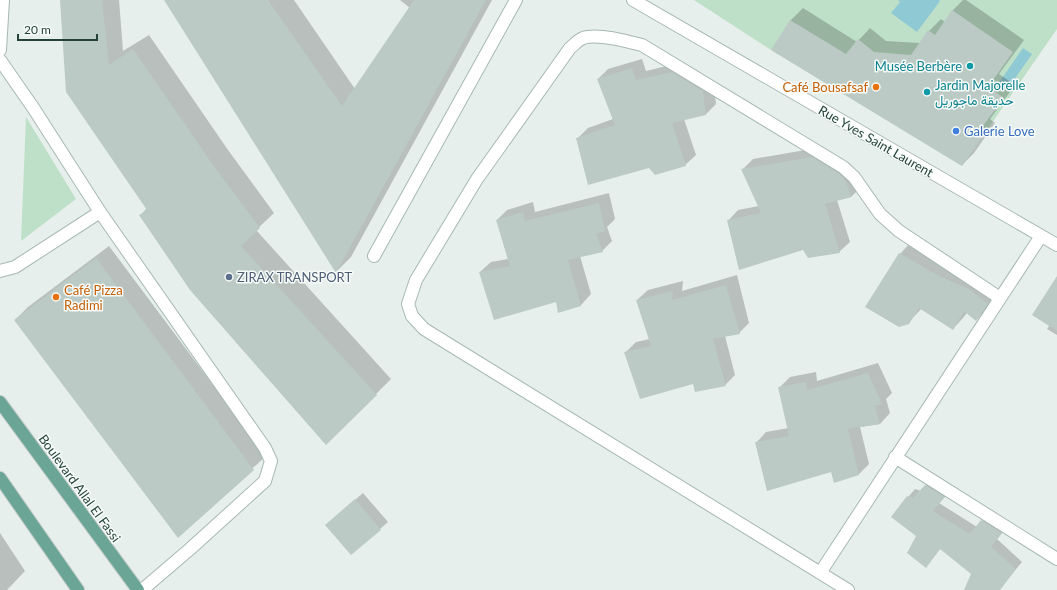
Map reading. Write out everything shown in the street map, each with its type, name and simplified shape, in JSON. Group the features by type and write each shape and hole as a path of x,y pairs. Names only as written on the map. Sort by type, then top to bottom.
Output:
{"main road":[{"name":"Boulevard Allal El Fassi","path":"0,402 138,590"},
{"path":"0,478 78,590"}],"street":[{"path":"0,50 3,0"},
{"path":"374,256 516,0"},
{"name":"Rue Yves Saint Laurent","path":"633,0 1057,245"},
{"path":"848,590 424,329 412,316 408,304 416,280 477,178 570,48 583,38 596,37 617,38 642,45 843,167 854,177 880,214 898,231 1000,298"},
{"path":"0,60 34,109 100,212 260,441 271,462 265,480 190,549 142,590"},
{"path":"0,271 11,268 22,262 100,212"},
{"path":"820,573 1041,236"},
{"path":"896,458 1057,559"}],"green space":[{"name":"Jardin Majorelle حديقة ماجوريل","path":"694,0 1057,0 1057,29 962,166 771,50"},
{"path":"26,117 76,199 21,241"}],"water":[{"path":"898,0 940,1 917,32 891,13 900,2"},
{"path":"1023,48 1032,54 1007,90 998,84"}],"building":[{"path":"60,0 102,0 109,65 133,49 213,165 260,228 241,246 377,395 326,445 190,290 139,215 147,210 66,92"},
{"path":"164,0 268,0 342,106 414,0 486,0 336,273"},
{"path":"952,10 1013,52 988,87 1004,98 979,131 984,135 962,166 771,50 790,20 846,54 858,39 874,52 911,55 928,30 935,35"},
{"path":"632,68 636,80 672,72 703,91 706,115 672,123 686,166 655,175 649,168 588,185 576,138 615,125 597,79"},
{"path":"812,157 844,178 852,197 825,204 840,253 808,258 803,250 739,270 727,220 761,213 741,169"},
{"path":"599,203 605,231 596,234 603,252 568,260 581,306 558,313 556,302 494,320 479,272 510,266 496,220 523,212 525,221"},
{"path":"899,253 939,276 969,289 988,304 976,321 964,311 953,330 919,308 909,324 899,327 865,307"},
{"path":"96,258 254,470 178,538 14,320"},
{"path":"1057,276 1057,331 1032,315"},
{"path":"726,285 740,334 713,339 726,386 695,392 693,384 640,399 624,352 651,346 636,300 673,291 672,300"},
{"path":"868,373 882,404 875,406 880,424 848,429 859,475 834,483 831,472 767,491 755,442 789,436 778,387 806,382 807,390"},
{"path":"925,485 945,497 933,511 970,534 981,520 1002,533 991,547 1016,569 1000,590 964,590 971,574 940,549 926,568 907,553 916,536 891,517 907,496 913,498"},
{"path":"355,499 381,530 351,555 325,525"}],"place":[{"name":"Musée Berbère","path":"970,66"},
{"name":"Café Bousafsaf","path":"876,87"},
{"name":"Jardin Majorelle حديقة ماجوريل","path":"927,92"},
{"name":"Galerie Love","path":"956,131"},
{"name":"ZIRAX TRANSPORT","path":"229,277"},
{"name":"Café Pizza Radimi","path":"56,297"}]}
